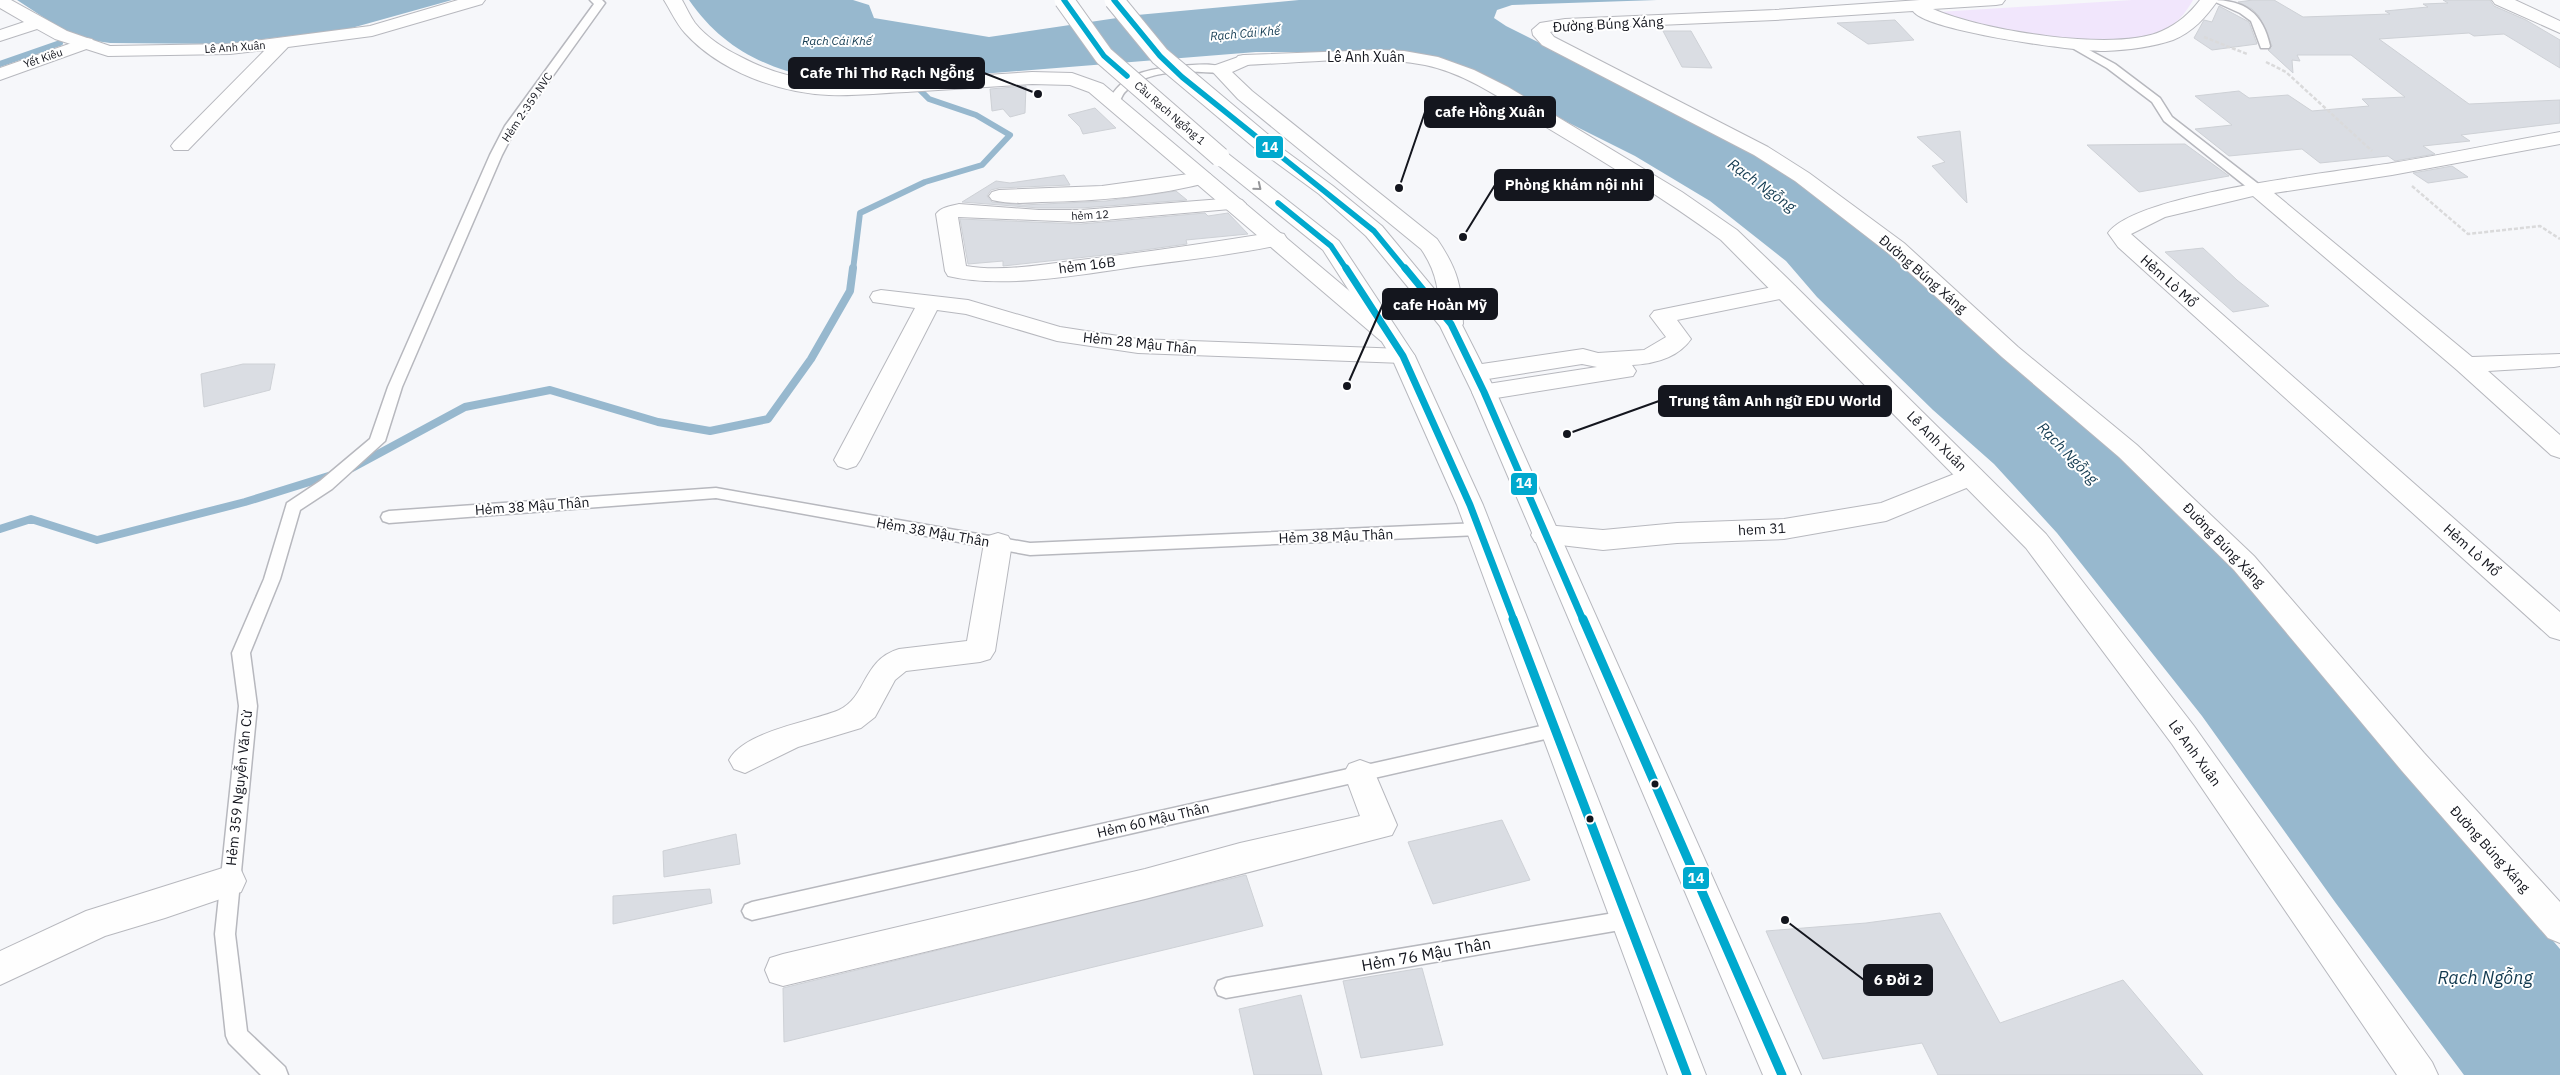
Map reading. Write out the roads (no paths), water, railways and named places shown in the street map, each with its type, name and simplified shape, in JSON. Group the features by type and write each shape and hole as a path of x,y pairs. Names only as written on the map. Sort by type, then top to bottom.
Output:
{"street":[{"name":"Lê Anh Xuân","path":"0,1 58,34 108,50 230,49 372,31 476,0"},
{"path":"673,0 692,30 726,57 759,72 803,86 860,89 1032,78 1072,80 1096,88 1114,102 1331,246 1396,346 1479,529 1686,1075"},
{"name":"Cầu Rạch Ngỗng 1","path":"1064,0 1104,56 1212,167"},
{"path":"1114,0 1160,56 1374,231 1451,324 1480,382 1782,1075"},
{"name":"Đường Búng Xáng","path":"1996,0 1653,22 1565,24 1546,27 1541,30 1542,35 1548,40 1657,99 1733,136 1802,177 1896,248 2010,352 2128,451 2244,563 2412,762 2560,927"},
{"path":"1912,5 1926,13 2021,38 2078,46 2132,43 2158,38 2183,29 2209,0"},
{"path":"2501,0 2560,28"},
{"path":"0,36 38,23"},
{"name":"Yết Kiêu","path":"0,53 58,34"},
{"path":"181,146 283,42"},
{"name":"Yết Kiêu","path":"0,74 86,43"},
{"name":"Lê Anh Xuân","path":"1220,70 1244,60 1404,56 1432,61 1467,74 1501,91 1676,196 1728,236 1787,290 2036,541 2183,735 2419,1075"},
{"path":"1220,70 1245,96 1429,244 1444,264 1451,289 1451,324"},
{"name":"Hẻm Lò Mổ","path":"2560,138 2392,169 2257,189 2158,212 2124,227 2119,233 2133,249 2560,629"},
{"path":"988,196 1049,196 1156,187 1212,167"},
{"path":"1212,167 1235,204 1396,346"},
{"path":"2257,189 2466,365 2560,449"},
{"name":"hẻm 12","path":"947,214 959,210 1038,216 1081,216 1235,204"},
{"name":"hẻm 16B","path":"947,214 956,271 965,275 1014,274 1276,240"},
{"path":"1480,382 1583,356 1597,360 1652,355 1679,339 1658,311 1787,290"},
{"name":"Hẻm 28 Mậu Thân","path":"881,297 968,307 1057,334 1138,346 1396,346"},
{"path":"847,460 928,303"},
{"path":"2466,365 2554,360"},
{"path":"1480,382 1629,370"},
{"name":"hem 31","path":"1545,534 1603,540 1677,533 1784,529 1886,512 1972,476"},
{"path":"745,760 789,737 850,719 858,714 864,708 884,672 899,660 980,651 998,543"},
{"path":"783,970 1145,884 1240,858 1380,825 1360,773"},
{"path":"0,969 98,922 165,904 229,881"}],"lane":[{"name":"Hẻm 2-359 NVC","path":"351,463 377,442 395,388 496,155 511,126 600,3 595,0"},
{"path":"2216,0 2256,18 2260,24 2265,46"},
{"path":"2078,46 2111,66 2156,100 2168,119 2257,189"},
{"path":"1114,102 1115,94 1127,82 1153,73 1183,68 1220,70"},
{"path":"328,483 351,463"},
{"name":"Hẻm 359 Nguyễn Văn Cừ","path":"276,1075 237,1036 225,934 248,706 241,653 272,579 293,507 328,483"},
{"name":"Hẻm 38 Mậu Thân","path":"389,516 716,493 1030,549 1479,529"},
{"name":"Hẻm 60 Mậu Thân","path":"752,911 1554,730"},
{"name":"Hẻm 76 Mậu Thân","path":"1226,988 1626,920"}],"water":[{"path":"17,0 452,0 348,29 224,44 110,43 75,38"},
{"name":"Rạch Ngỗng","path":"689,0 853,0 869,5 874,18 989,37 1137,15 1299,0 1657,0 1512,5 1497,10 1494,18 1506,26 1746,147 1814,190 1878,240 2190,518 2289,631 2560,949 2560,1075 2464,1075 2335,902 2202,716 2057,533 1994,464 1933,410 1817,297 1786,261 1710,201 1635,156 1569,123 1476,71 1437,58 1398,52 1256,52 869,83 833,81 793,73 758,60 728,41 714,29"}],"waterway":[{"path":"0,64 60,43"},
{"path":"853,270 860,213 925,182 982,165 1010,135 976,115 929,99 914,84"},
{"path":"352,468 465,407 550,390 658,422 710,431 768,419 811,359 850,291 853,268"},
{"path":"0,529 31,519 97,540 245,502 335,474"}],"place":[{"name":"Cafe Thi Thơ Rạch Ngỗng","path":"1038,94"},
{"name":"cafe Hồng Xuân","path":"1399,188"},
{"name":"Phòng khám nội nhi","path":"1463,237"},
{"name":"cafe Hoàn Mỹ","path":"1347,386"},
{"name":"Trung tâm Anh ngữ EDU World","path":"1567,434"},
{"name":"6 Đời 2","path":"1785,920"}],"water label":[{"name":"Rạch Cái Khế","path":"1245,33"},
{"name":"Rạch Cái Khế","path":"837,40"}]}
